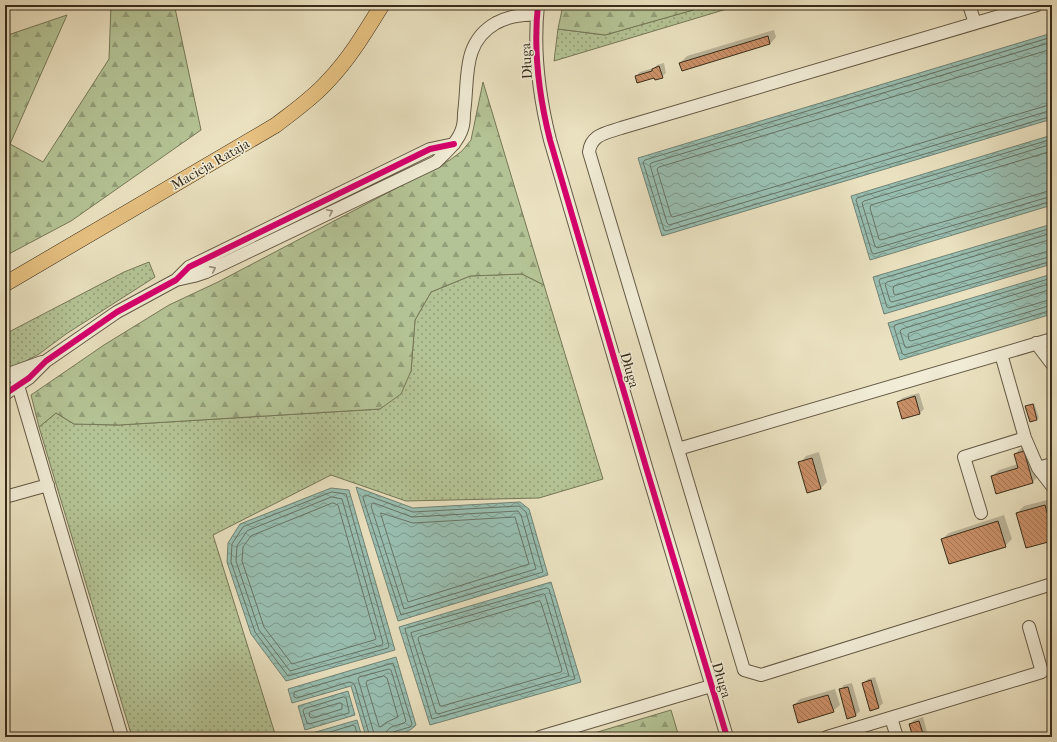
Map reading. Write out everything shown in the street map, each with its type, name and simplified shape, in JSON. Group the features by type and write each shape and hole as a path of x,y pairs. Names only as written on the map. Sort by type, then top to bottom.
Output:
{"main road":[{"name":"Macieja Rataja","path":"5,284 276,125 306,102 328,81 351,54 382,5"}],"street":[{"path":"969,5 975,23"},
{"path":"1037,5 621,128 598,136 590,144 589,152 744,670 761,675 1052,584"},
{"path":"5,394 29,378 46,361 117,312 176,280 206,272 436,162 454,144 462,129 470,54 476,40 486,28 500,21 538,10"},
{"name":"Długa","path":"538,10 536,50 539,83 550,140 727,737"},
{"path":"678,449 1052,339"},
{"path":"1036,343 1052,364"},
{"path":"1001,354 1025,438 1038,468 1052,486"},
{"path":"46,361 10,375 19,385 122,737"},
{"path":"980,513 964,457 1025,438"},
{"path":"1038,468 1052,464"},
{"path":"5,498 48,485"},
{"path":"827,737 1042,672 1029,627"},
{"path":"540,737 711,686"},
{"path":"891,718 897,737"}],"green space":[{"path":"111,5 170,5 175,8 201,130 71,221 5,256 5,36 67,15 10,144 43,162 109,59"},
{"path":"563,5 703,5 704,7 605,35 558,29"},
{"path":"703,5 740,5 554,61 558,29 605,35 703,7"},
{"path":"483,82 544,285 522,274 470,276 431,292 415,320 411,371 401,394 380,409 119,425 74,424 56,413 39,427 31,395 104,345 169,305 218,282 450,160 462,151 471,140"},
{"path":"149,262 155,277 66,334 39,354 5,372 5,334 124,272"},
{"path":"522,274 544,285 603,479 539,498 406,501 331,475 213,535 276,737 132,737 39,427 56,413 74,424 119,425 380,409 411,372 415,320 431,292 470,276"},
{"path":"671,710 679,737 581,737"}],"water":[{"path":"1052,33 1052,119 662,236 638,158"},
{"path":"1052,135 1052,205 870,260 851,196"},
{"path":"1052,224 1052,264 884,314 873,277"},
{"path":"1052,274 1052,314 900,360 888,323"},
{"path":"356,487 413,508 520,502 529,509 548,575 398,621"},
{"path":"331,488 349,490 395,650 286,681 251,634 227,562 228,543 240,524"},
{"path":"551,582 581,682 430,725 399,627"},
{"path":"396,657 416,725 406,732 393,736 366,737 351,686 292,703 288,689"},
{"path":"348,691 355,715 305,730 298,706"},
{"path":"357,720 362,737 310,737 309,734"}],"building":[{"path":"768,36 770,44 682,71 679,63"},
{"path":"659,66 663,78 655,80 654,78 637,83 635,76 652,71 652,69"},
{"path":"915,396 920,414 902,419 897,402"},
{"path":"1033,404 1037,420 1030,422 1025,406"},
{"path":"1024,451 1033,483 996,494 991,476 1018,468 1014,454"},
{"path":"812,458 821,489 807,493 798,462"},
{"path":"1045,505 1052,531 1052,541 1026,548 1016,513"},
{"path":"998,521 1006,547 949,564 941,539"},
{"path":"871,680 879,708 870,711 862,683"},
{"path":"848,687 856,716 847,719 839,689"},
{"path":"828,695 834,712 798,723 793,705"},
{"path":"919,721 924,737 913,737 909,724"}],"cycle path":[{"path":"538,5 536,39 538,73 550,140 727,737"},
{"path":"5,394 29,378 46,361 117,312 176,280 189,267 430,149 454,144"}]}
